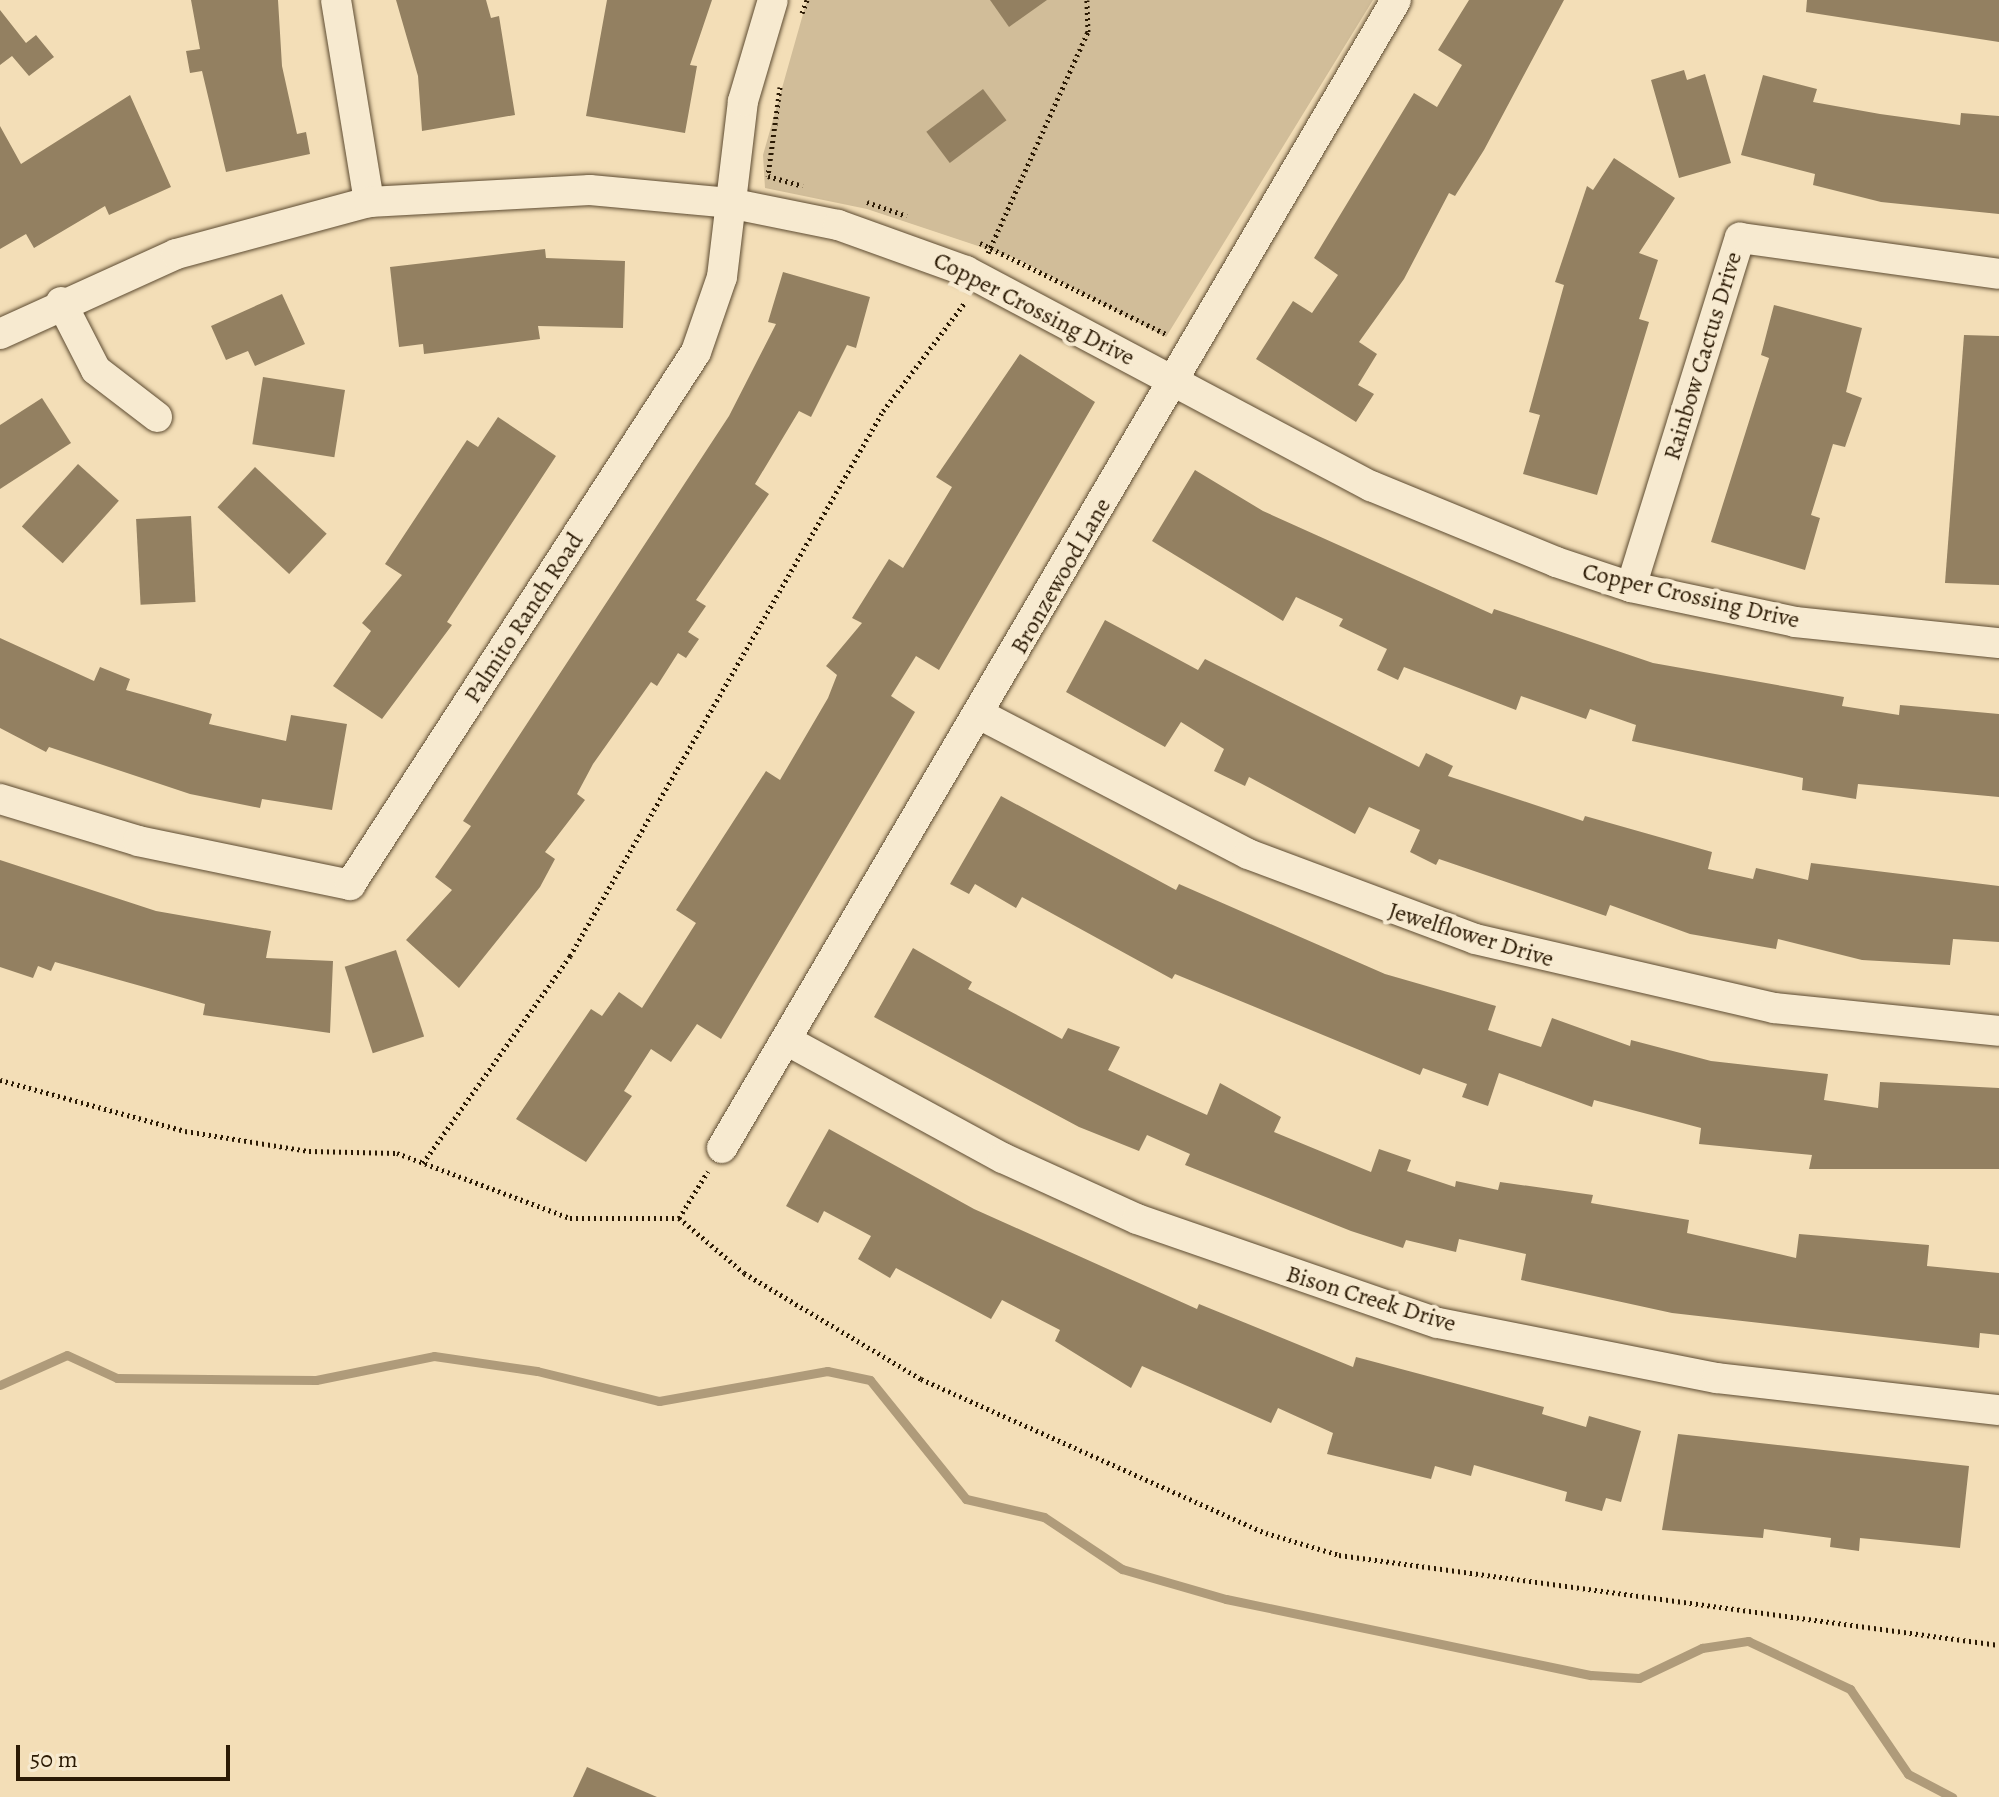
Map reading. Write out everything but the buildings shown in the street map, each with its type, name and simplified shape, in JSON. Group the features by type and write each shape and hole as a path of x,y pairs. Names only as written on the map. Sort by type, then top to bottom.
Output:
{"street":[{"path":"336,0 369,202"},
{"name":"Palmito Ranch Road","path":"0,799 138,841 350,885 696,352 722,277 743,101 773,0"},
{"name":"Bronzewood Lane","path":"722,1148 981,715 1396,0"},
{"name":"Copper Crossing Drive","path":"0,334 61,302 244,231 369,202 590,190 729,203 838,225 977,276 1420,509 1631,587 1857,632 1999,643"},
{"name":"Rainbow Cactus Drive","path":"1631,587 1740,238 1999,274"},
{"path":"61,302 96,370 157,417"},
{"name":"Jewelflower Drive","path":"981,715 1248,854 1475,939 1774,1008 1999,1031"},
{"name":"Bison Creek Drive","path":"788,1041 1003,1158 1137,1219 1438,1323 1717,1378 1999,1410"}],"path":[{"path":"796,28 807,0"},
{"path":"423,1163 570,956 883,411 957,317 1088,32 1087,0"},
{"path":"784,70 768,176 815,188"},
{"path":"861,200 919,220"},
{"path":"962,236 991,247 1162,336 1171,331"},
{"path":"0,1080 185,1131 309,1151 397,1153 570,1218 679,1218 744,1273 921,1379 1266,1533 1354,1558 1999,1645"},
{"path":"679,1218 722,1148"}],"shaded area":[{"path":"807,0 1373,0 1166,337 1017,259 867,209 765,188 763,155"}],"waterway":[{"path":"0,1385 67,1355 117,1378 316,1380 434,1356 537,1371 659,1401 827,1371 870,1380 966,1499 1044,1517 1122,1569 1226,1599 1591,1675 1639,1678 1702,1648 1748,1641 1850,1689 1908,1774 1952,1797"}]}
